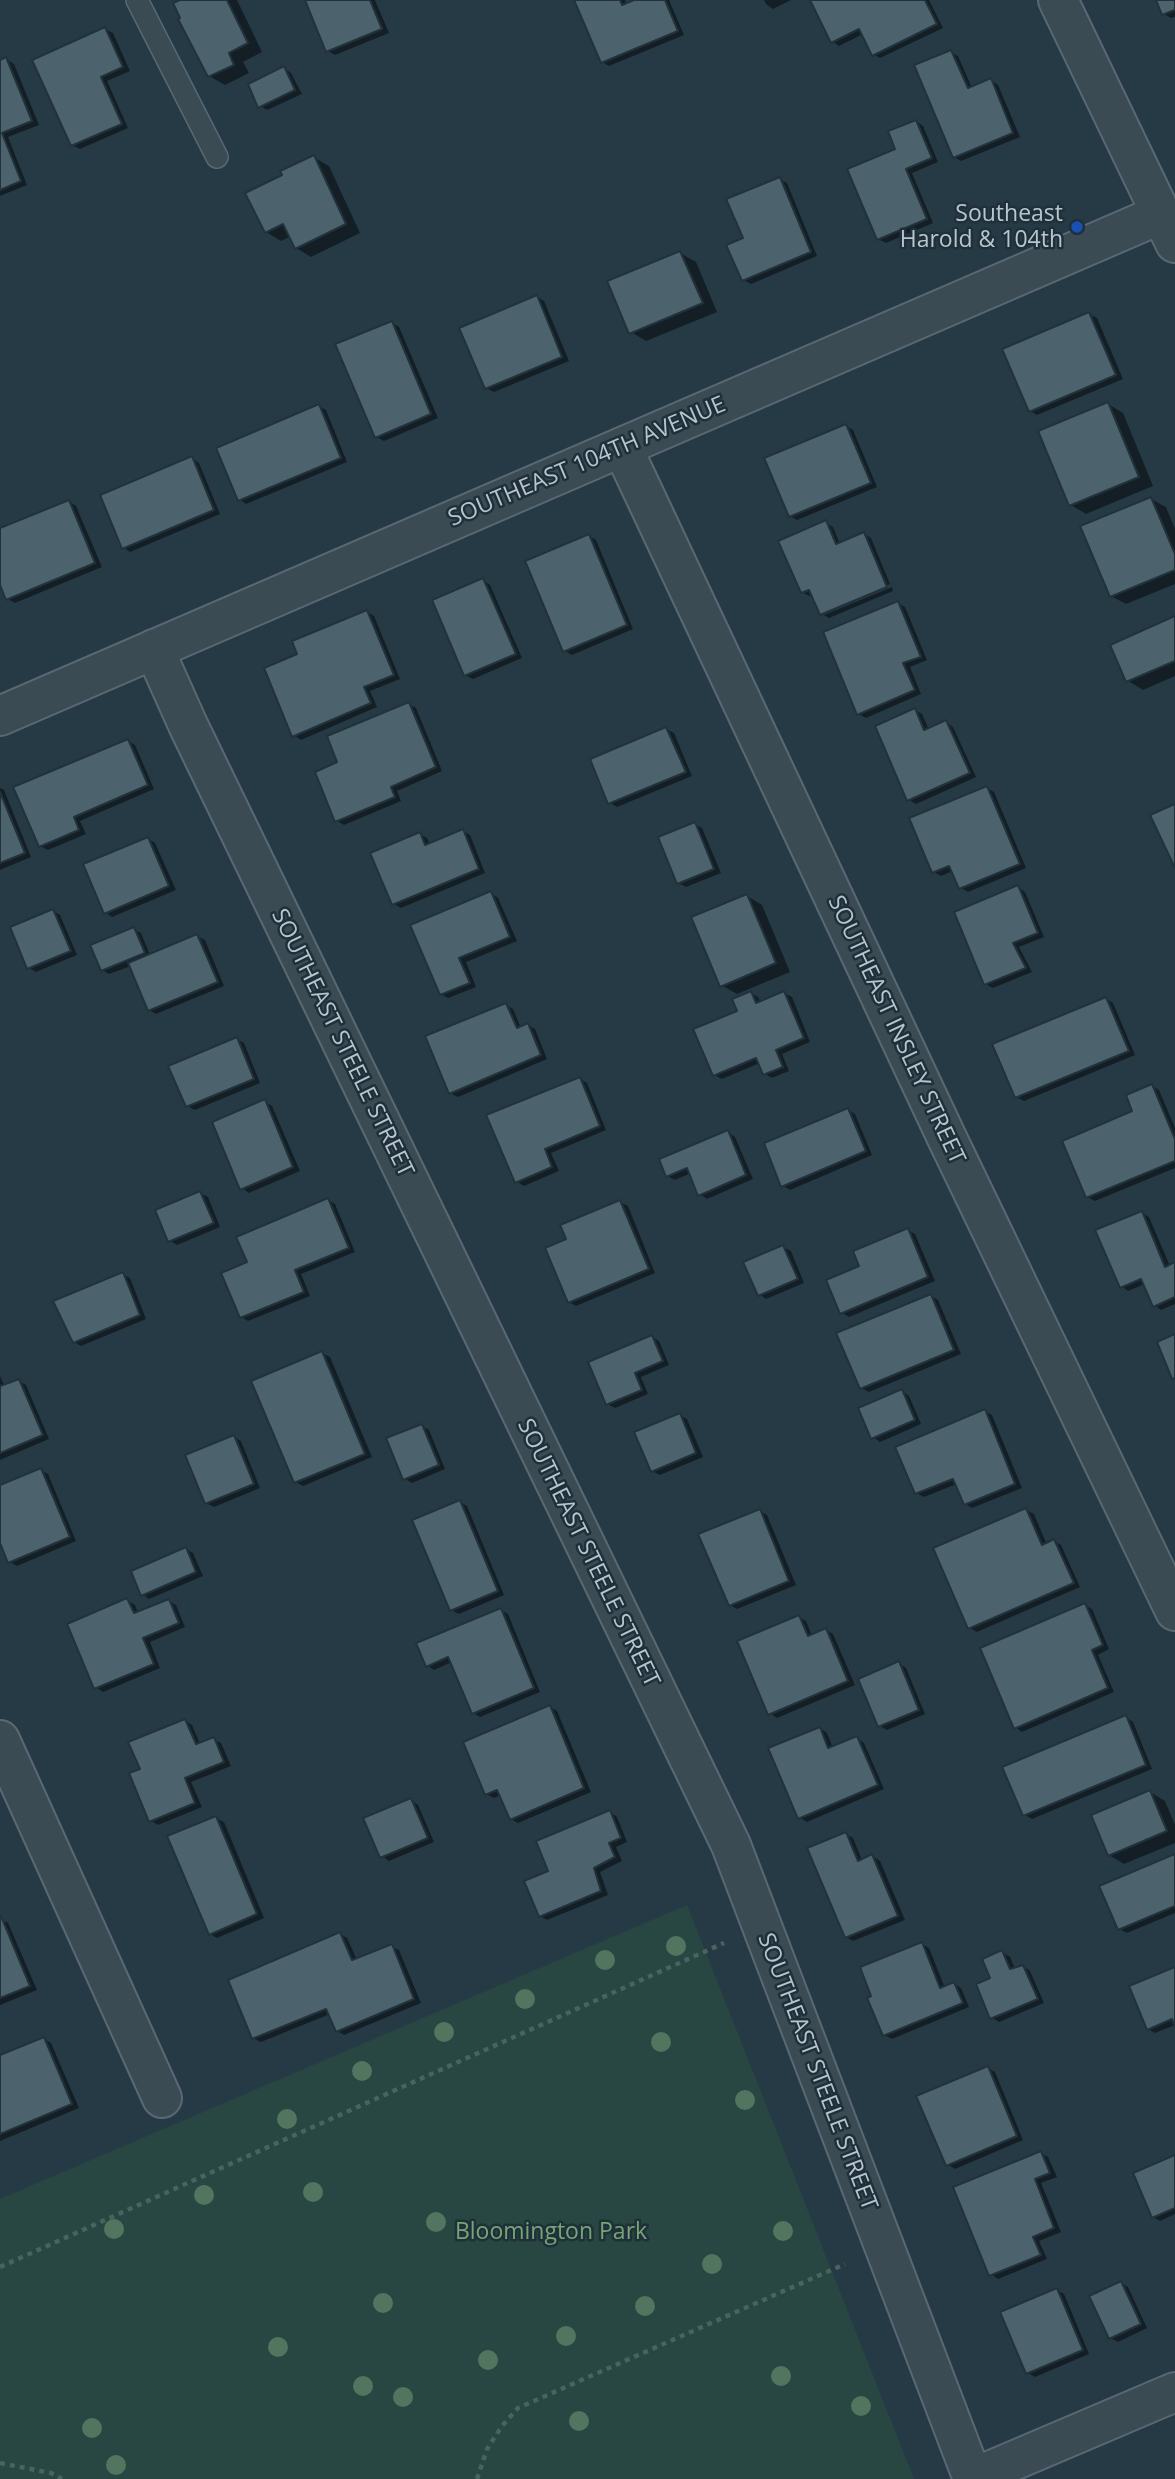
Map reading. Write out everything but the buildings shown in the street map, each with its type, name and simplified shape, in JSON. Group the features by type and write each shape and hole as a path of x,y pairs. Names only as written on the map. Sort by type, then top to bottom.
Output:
{"street":[{"path":"1058,0 1170,222"},
{"name":"SOUTHEAST 104TH AVENUE","path":"0,716 622,447 1170,222"},
{"name":"SOUTHEAST INSLEY STREET","path":"622,447 946,1136 1175,1611"},
{"name":"SOUTHEAST STEELE STREET","path":"154,649 188,725 731,1846 973,2479"},
{"path":"0,1740 162,2098"},
{"path":"973,2479 1175,2392"}],"lane":[{"path":"137,0 217,157"}],"path":[{"path":"0,2267 761,1926"},
{"path":"477,2479 488,2449 502,2426 518,2408 884,2246"},
{"path":"0,2463 51,2473 62,2479"}],"green space":[{"name":"Bloomington Park","path":"687,1905 914,2479 0,2479 0,2199"}],"place":[{"name":"Southeast Harold & 104th","path":"1077,227"}]}
